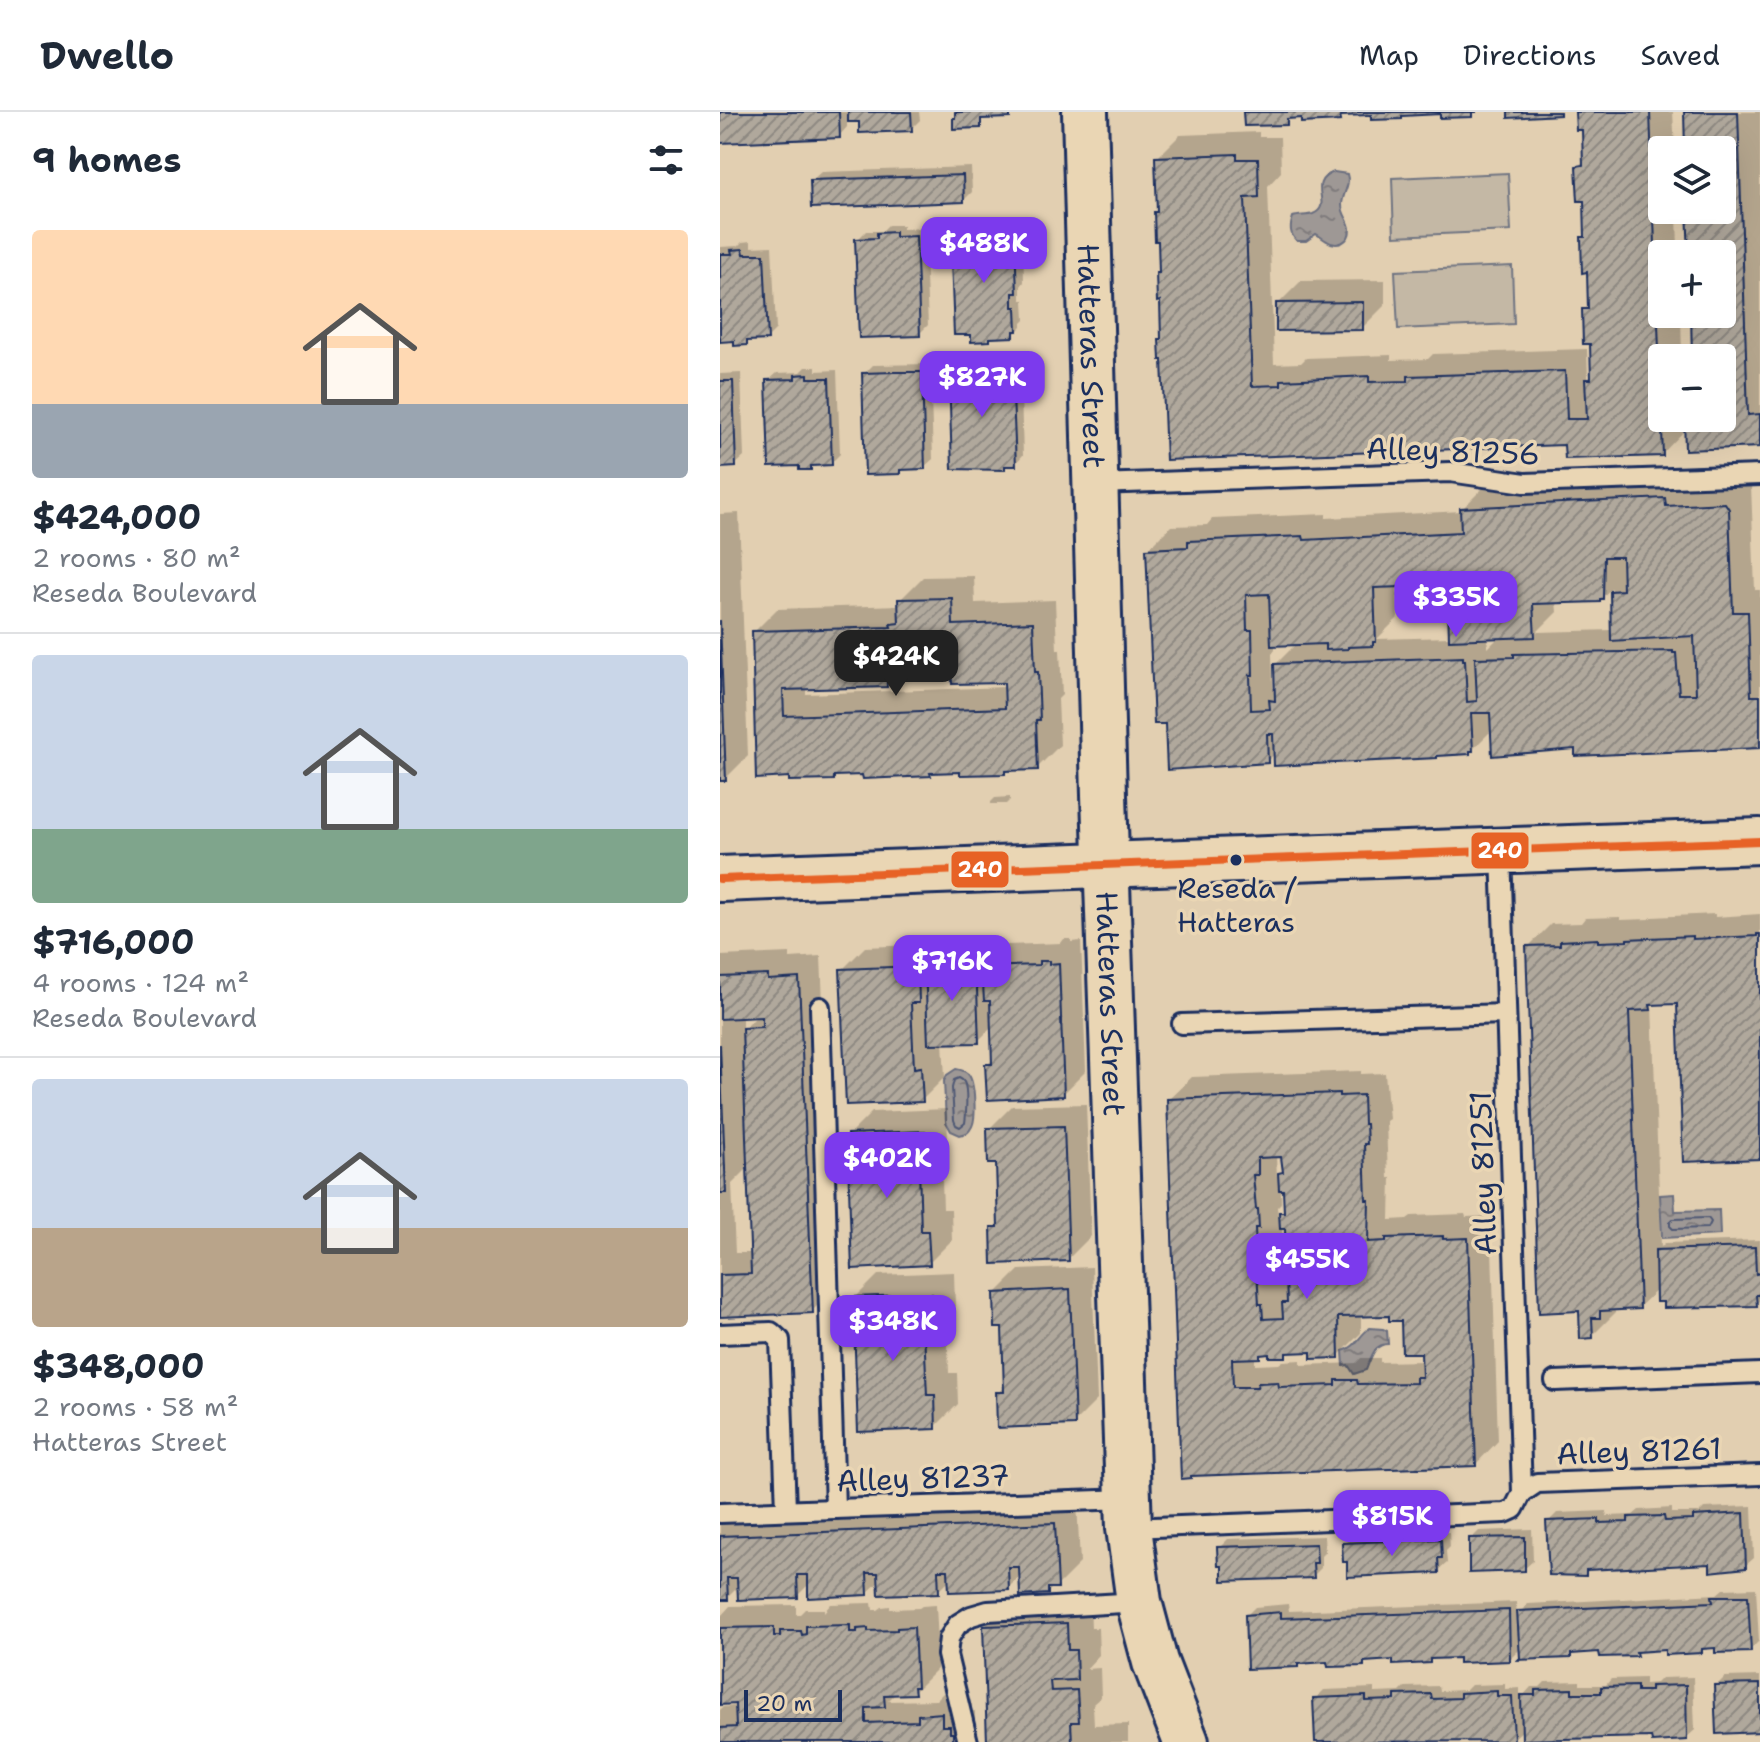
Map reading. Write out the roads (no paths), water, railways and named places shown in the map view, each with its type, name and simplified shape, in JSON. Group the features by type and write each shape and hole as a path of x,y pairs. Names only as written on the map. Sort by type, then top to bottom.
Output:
{"street":[{"name":"Hatteras Street","path":"1085,112 1106,865 1129,1513 1139,1602 1155,1662 1186,1742"},
{"path":"720,879 1760,841"}],"lane":[{"name":"Alley 81256","path":"1096,484 1450,472 1525,483 1760,475"},
{"name":"Alley 81251","path":"1501,851 1522,1493"},
{"path":"820,1007 835,1509"},
{"path":"1182,1024 1506,1014"},
{"path":"720,1334 771,1332 780,1340 786,1510"},
{"path":"1555,1381 1760,1373"},
{"name":"Alley 81261","path":"1129,1513 1505,1513 1514,1509 1522,1493 1537,1483 1760,1475"},
{"name":"Alley 81237","path":"720,1513 835,1509 1129,1513"},
{"path":"968,1742 947,1655 949,1638 958,1624 988,1611 1139,1602"}],"water":[{"path":"1334,172 1347,174 1348,178 1342,205 1350,226 1348,237 1339,244 1316,234 1306,241 1297,241 1291,230 1293,217 1319,210 1321,182"},
{"path":"956,1069 968,1074 974,1101 973,1124 968,1132 960,1135 951,1131 946,1122 944,1081"},
{"path":"1674,1194 1675,1211 1719,1210 1720,1235 1662,1238 1660,1195"},
{"path":"1370,1328 1387,1331 1388,1344 1376,1349 1366,1370 1354,1374 1348,1365 1344,1366 1343,1351 1352,1347"}],"place":[{"name":"Reseda / Hatteras","path":"1236,860"}]}
